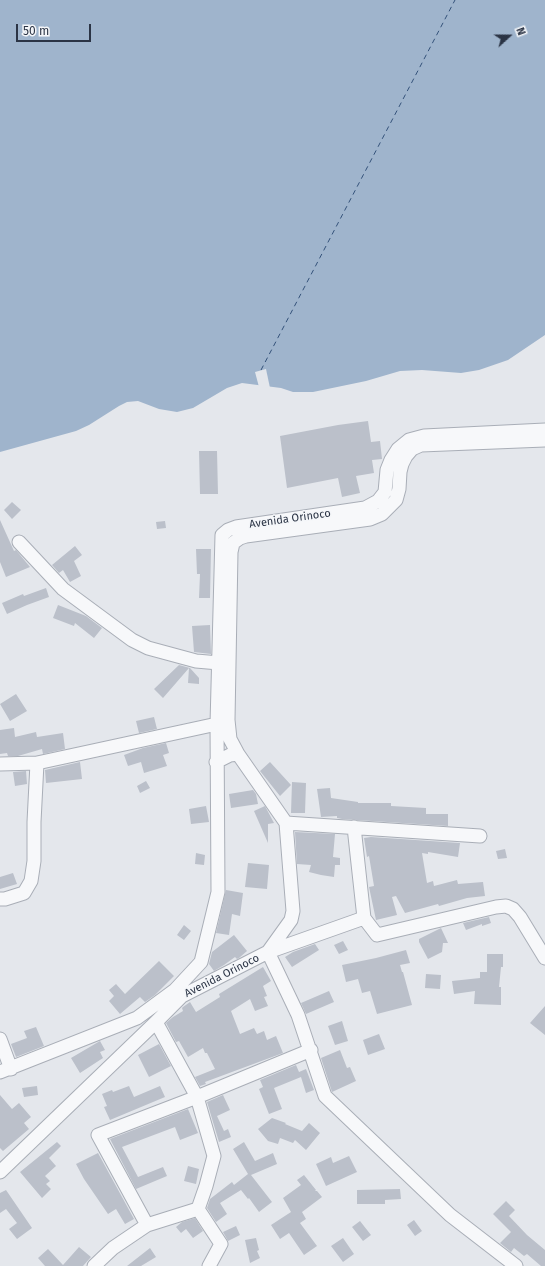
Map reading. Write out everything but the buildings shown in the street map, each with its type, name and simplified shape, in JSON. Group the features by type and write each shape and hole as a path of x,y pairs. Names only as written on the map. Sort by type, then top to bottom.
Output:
{"street":[{"name":"Avenida Orinoco","path":"6,1070 137,1018 175,990 201,962 218,892 216,762 222,535 228,530 236,527 365,508 378,501 386,492 387,470 391,460 398,449 409,440 424,436 545,430"},
{"name":"Avenida Orinoco","path":"0,1172 182,996 268,952 291,920 293,911 286,823 238,754 230,739 228,720 231,552 233,543 246,536 370,519 382,514 396,500 399,489 400,472 406,456 412,449 421,445 545,440"},
{"path":"19,542 63,589 132,640 148,648 196,661 219,663"},
{"path":"0,764 37,763 217,724"},
{"path":"216,762 230,755 238,754"},
{"path":"0,899 24,893 31,881 34,860 37,763"},
{"path":"286,823 480,836"},
{"path":"354,827 364,918 377,935 496,907 506,906 520,916 545,958"},
{"path":"364,918 268,952 298,1015 311,1050 325,1096 450,1215 516,1266"},
{"path":"156,1022 197,1097 214,1156 198,1209"},
{"path":"0,1039 6,1070"},
{"path":"148,1225 98,1135 197,1097 311,1050"},
{"path":"94,1266 113,1248 148,1225 198,1209"},
{"path":"198,1209 221,1244 209,1266"}],"water":[{"path":"0,0 545,0 545,335 508,360 479,370 461,373 422,370 400,371 366,381 313,392 293,392 281,388 242,383 227,388 193,408 177,412 159,409 138,401 127,402 89,425 76,431 0,452"}],"pier":[{"path":"266,369 270,388 259,387 255,372"}],"ferry route":[{"path":"261,370 455,0"}]}
